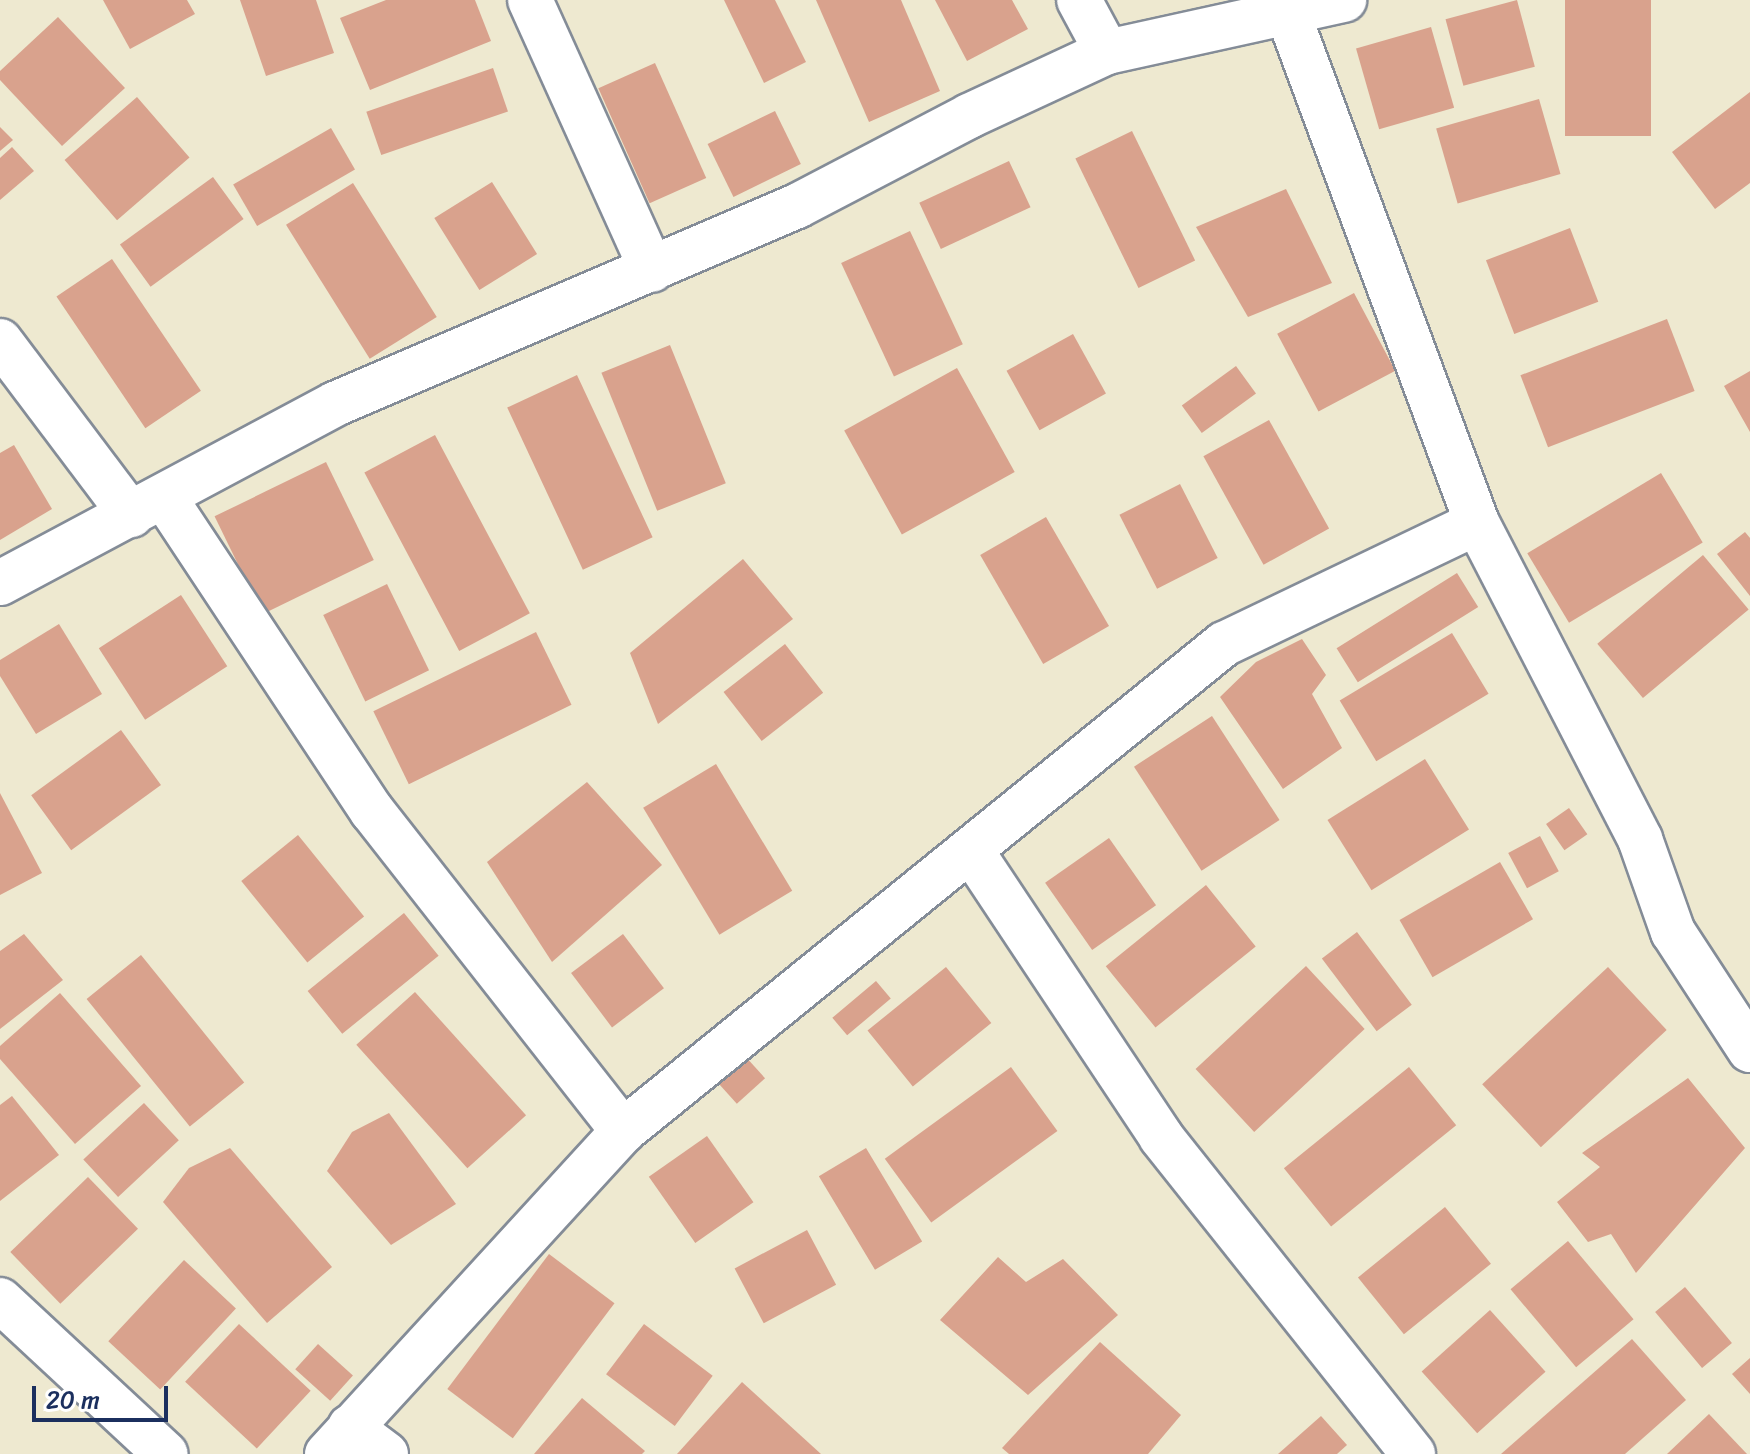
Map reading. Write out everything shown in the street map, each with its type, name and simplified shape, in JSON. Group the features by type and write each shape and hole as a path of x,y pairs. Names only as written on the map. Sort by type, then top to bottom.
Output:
{"street":[{"path":"530,0 652,270"},
{"path":"1079,0 1107,52"},
{"path":"0,583 335,404 797,206 969,116 1107,52 1344,0"},
{"path":"1287,11 1477,523 1640,839 1673,932 1750,1050"},
{"path":"0,341 148,506 372,811 623,1131"},
{"path":"386,1454 338,1441 623,1131 972,852 1224,644 1477,523"},
{"path":"972,852 1161,1137 1413,1454"},
{"path":"0,1300 166,1454"}],"building":[{"path":"103,0 187,0 195,14 130,49"},
{"path":"240,0 316,0 334,53 266,76"},
{"path":"386,0 475,0 491,41 370,90 340,18"},
{"path":"724,0 775,0 806,62 764,83"},
{"path":"816,0 901,0 940,91 869,122"},
{"path":"935,0 1012,0 1028,29 967,61"},
{"path":"1517,0 1535,67 1463,86 1446,19"},
{"path":"1565,0 1651,0 1651,136 1565,136"},
{"path":"58,17 125,88 62,146 0,80 0,71"},
{"path":"1431,27 1454,108 1379,129 1356,48"},
{"path":"655,63 706,178 650,203 598,88"},
{"path":"493,68 508,111 381,155 366,112"},
{"path":"1750,92 1750,183 1715,209 1672,152"},
{"path":"137,97 189,157 117,220 65,160"},
{"path":"1539,99 1560,174 1458,203 1436,128"},
{"path":"775,111 801,164 733,197 708,144"},
{"path":"0,127 13,140 0,151"},
{"path":"331,128 355,170 257,226 233,184"},
{"path":"1132,131 1195,260 1139,288 1075,159"},
{"path":"12,147 34,171 0,200 0,158"},
{"path":"1009,161 1031,207 941,249 919,203"},
{"path":"213,177 244,219 151,287 120,245"},
{"path":"492,182 537,254 479,290 434,218"},
{"path":"353,183 437,317 370,359 286,225"},
{"path":"1286,189 1332,283 1248,317 1196,227"},
{"path":"1570,228 1598,302 1514,334 1486,260"},
{"path":"910,231 963,344 894,376 841,263"},
{"path":"112,259 201,391 145,428 56,296"},
{"path":"1354,293 1395,371 1318,412 1277,334"},
{"path":"1667,319 1695,391 1548,447 1520,375"},
{"path":"1073,334 1106,393 1039,430 1007,371"},
{"path":"670,345 726,483 657,511 601,373"},
{"path":"1236,366 1256,394 1202,433 1182,405"},
{"path":"957,368 1015,472 902,535 844,431"},
{"path":"1750,371 1750,432 1724,386"},
{"path":"577,375 653,537 583,570 507,408"},
{"path":"1269,420 1329,528 1264,565 1203,456"},
{"path":"435,435 530,613 459,651 364,473"},
{"path":"14,445 52,509 0,540 0,453"},
{"path":"326,462 374,560 262,614 215,516"},
{"path":"1661,473 1703,542 1569,623 1527,553"},
{"path":"1180,484 1218,558 1157,589 1119,515"},
{"path":"1046,517 1109,626 1043,664 980,555"},
{"path":"1745,532 1750,538 1750,596 1717,554"},
{"path":"1703,555 1749,609 1643,698 1597,644"},
{"path":"743,559 793,619 658,724 630,653"},
{"path":"1457,573 1478,607 1358,682 1337,648"},
{"path":"387,584 429,670 365,701 323,615"},
{"path":"181,595 227,666 145,720 99,648"},
{"path":"59,624 102,694 36,734 0,676 0,660"},
{"path":"536,632 572,705 409,784 373,711"},
{"path":"1452,633 1489,694 1376,761 1340,700"},
{"path":"1302,639 1326,675 1312,694 1342,748 1283,789 1220,697 1256,662"},
{"path":"785,644 823,693 762,741 724,692"},
{"path":"1212,716 1280,820 1202,871 1134,767"},
{"path":"121,730 161,785 71,850 31,795"},
{"path":"1425,759 1469,829 1371,890 1327,820"},
{"path":"716,764 792,891 719,935 643,808"},
{"path":"587,782 662,865 552,962 487,862"},
{"path":"0,793 42,873 0,895"},
{"path":"1569,808 1587,834 1564,850 1546,824"},
{"path":"298,835 364,917 307,963 241,881"},
{"path":"1540,836 1559,871 1527,888 1508,853"},
{"path":"1109,838 1156,905 1092,950 1045,883"},
{"path":"1500,862 1533,919 1433,977 1400,920"},
{"path":"1206,885 1256,946 1155,1028 1106,966"},
{"path":"404,913 439,956 342,1034 308,991"},
{"path":"1357,932 1412,1005 1377,1031 1322,958"},
{"path":"24,934 63,980 0,1029 0,951"},
{"path":"623,934 664,988 612,1027 571,973"},
{"path":"141,955 244,1082 190,1127 87,999"},
{"path":"1306,966 1365,1029 1254,1132 1196,1069"},
{"path":"946,967 991,1023 913,1087 868,1031"},
{"path":"1608,967 1667,1030 1541,1147 1482,1084"},
{"path":"876,981 891,999 847,1035 832,1018"},
{"path":"415,992 526,1115 467,1168 356,1045"},
{"path":"60,993 141,1086 75,1144 0,1059 0,1046"},
{"path":"745,1056 765,1078 737,1104 717,1081"},
{"path":"1011,1067 1057,1131 931,1223 885,1159"},
{"path":"1409,1067 1456,1125 1331,1227 1284,1168"},
{"path":"1688,1078 1745,1148 1636,1273 1611,1234 1588,1242 1557,1202 1600,1167 1582,1153"},
{"path":"12,1096 59,1155 0,1201 0,1105"},
{"path":"144,1103 179,1140 118,1197 83,1160"},
{"path":"389,1113 456,1204 391,1245 327,1171 352,1132"},
{"path":"707,1136 753,1202 695,1243 649,1177"},
{"path":"230,1148 332,1267 267,1323 163,1202 189,1168"},
{"path":"866,1148 922,1241 875,1270 819,1176"},
{"path":"88,1177 138,1229 60,1304 10,1252"},
{"path":"1445,1207 1491,1264 1404,1334 1358,1277"},
{"path":"807,1230 836,1285 764,1323 735,1268"},
{"path":"1568,1241 1634,1319 1576,1367 1511,1289"},
{"path":"549,1254 614,1303 513,1438 447,1389"},
{"path":"998,1257 1026,1282 1063,1259 1118,1315 1028,1395 940,1320"},
{"path":"184,1260 236,1308 160,1390 108,1341"},
{"path":"1685,1287 1732,1343 1702,1368 1655,1312"},
{"path":"1490,1310 1546,1372 1477,1433 1422,1372"},
{"path":"239,1324 311,1391 257,1449 185,1382"},
{"path":"644,1324 713,1376 675,1426 606,1374"},
{"path":"1632,1339 1686,1400 1625,1454 1501,1454"},
{"path":"1100,1342 1181,1415 1148,1454 1009,1454 1002,1448"},
{"path":"318,1344 353,1375 330,1401 295,1369"},
{"path":"1750,1358 1750,1394 1732,1374"},
{"path":"742,1382 821,1454 677,1454"},
{"path":"582,1398 645,1451 642,1454 534,1454"},
{"path":"1709,1414 1747,1454 1667,1454"},
{"path":"1321,1416 1347,1445 1337,1454 1278,1454"}]}
